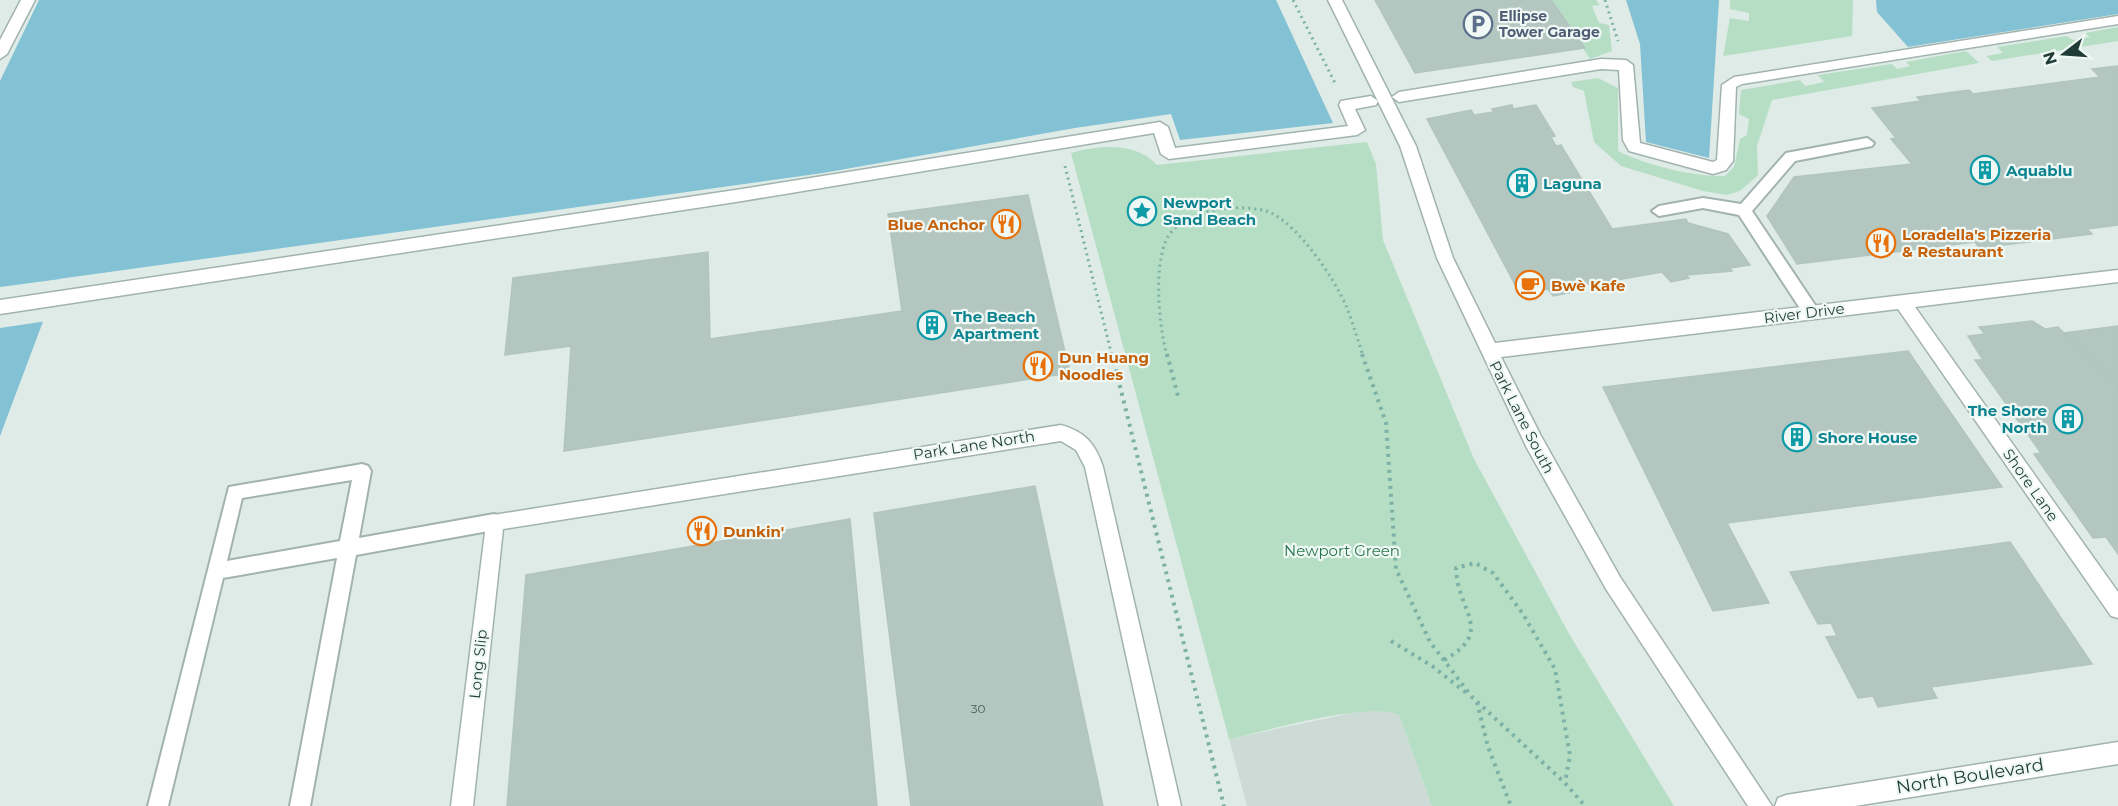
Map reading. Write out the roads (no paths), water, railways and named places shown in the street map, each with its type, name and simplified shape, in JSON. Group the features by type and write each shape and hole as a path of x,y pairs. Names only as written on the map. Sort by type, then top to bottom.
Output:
{"street":[{"path":"0,54 28,0"},
{"name":"Park Lane South","path":"1335,0 1408,146 1441,247 1534,442 1598,558 1672,674 1761,806"},
{"path":"1398,97 1601,64 1626,65 1631,140 1634,147 1713,168 1721,166 1725,161 1729,85 1739,80 2118,20"},
{"path":"0,307 742,195 1160,127 1169,154 1357,130 1346,105 1371,101"},
{"name":"River Drive","path":"1489,351 2118,276"},
{"name":"Shore Lane","path":"1902,302 2118,609"},
{"name":"Park Lane North","path":"494,522 1049,434 1073,436 1086,446 1094,467 1170,806"},
{"name":"Long Slip","path":"462,806 494,522"},
{"name":"North Boulevard","path":"1786,806 2118,753"}],"lane":[{"path":"1744,210 1791,157 1867,143"},
{"path":"1659,211 1703,203 1744,210 1811,312"},
{"path":"158,806 235,492 362,471 300,806"},
{"path":"217,571 494,522"}],"water":[{"path":"39,0 1276,0 1333,123 1180,140 1171,114 1075,128 823,173 59,279 0,436 0,81"},
{"path":"1626,0 1719,0 1709,158 1646,142 1640,44"},
{"path":"1876,0 2118,0 2118,14 1908,47 1877,12"}],"place":[{"name":"Ellipse Tower Garage","path":"1478,24"},
{"name":"Aquablu","path":"1985,170"},
{"name":"Laguna","path":"1522,183"},
{"name":"Newport Sand Beach","path":"1142,211"},
{"name":"Blue Anchor","path":"1006,224"},
{"name":"Loradella's Pizzeria & Restaurant","path":"1881,243"},
{"name":"Bwè Kafe","path":"1530,285"},
{"name":"The Beach Apartment","path":"932,325"},
{"name":"Dun Huang Noodles","path":"1038,366"},
{"name":"The Shore North","path":"2068,419"},
{"name":"Shore House","path":"1797,437"},
{"name":"Dunkin'","path":"702,531"}],"park label":[{"name":"Newport Green","path":"1342,550"}]}
